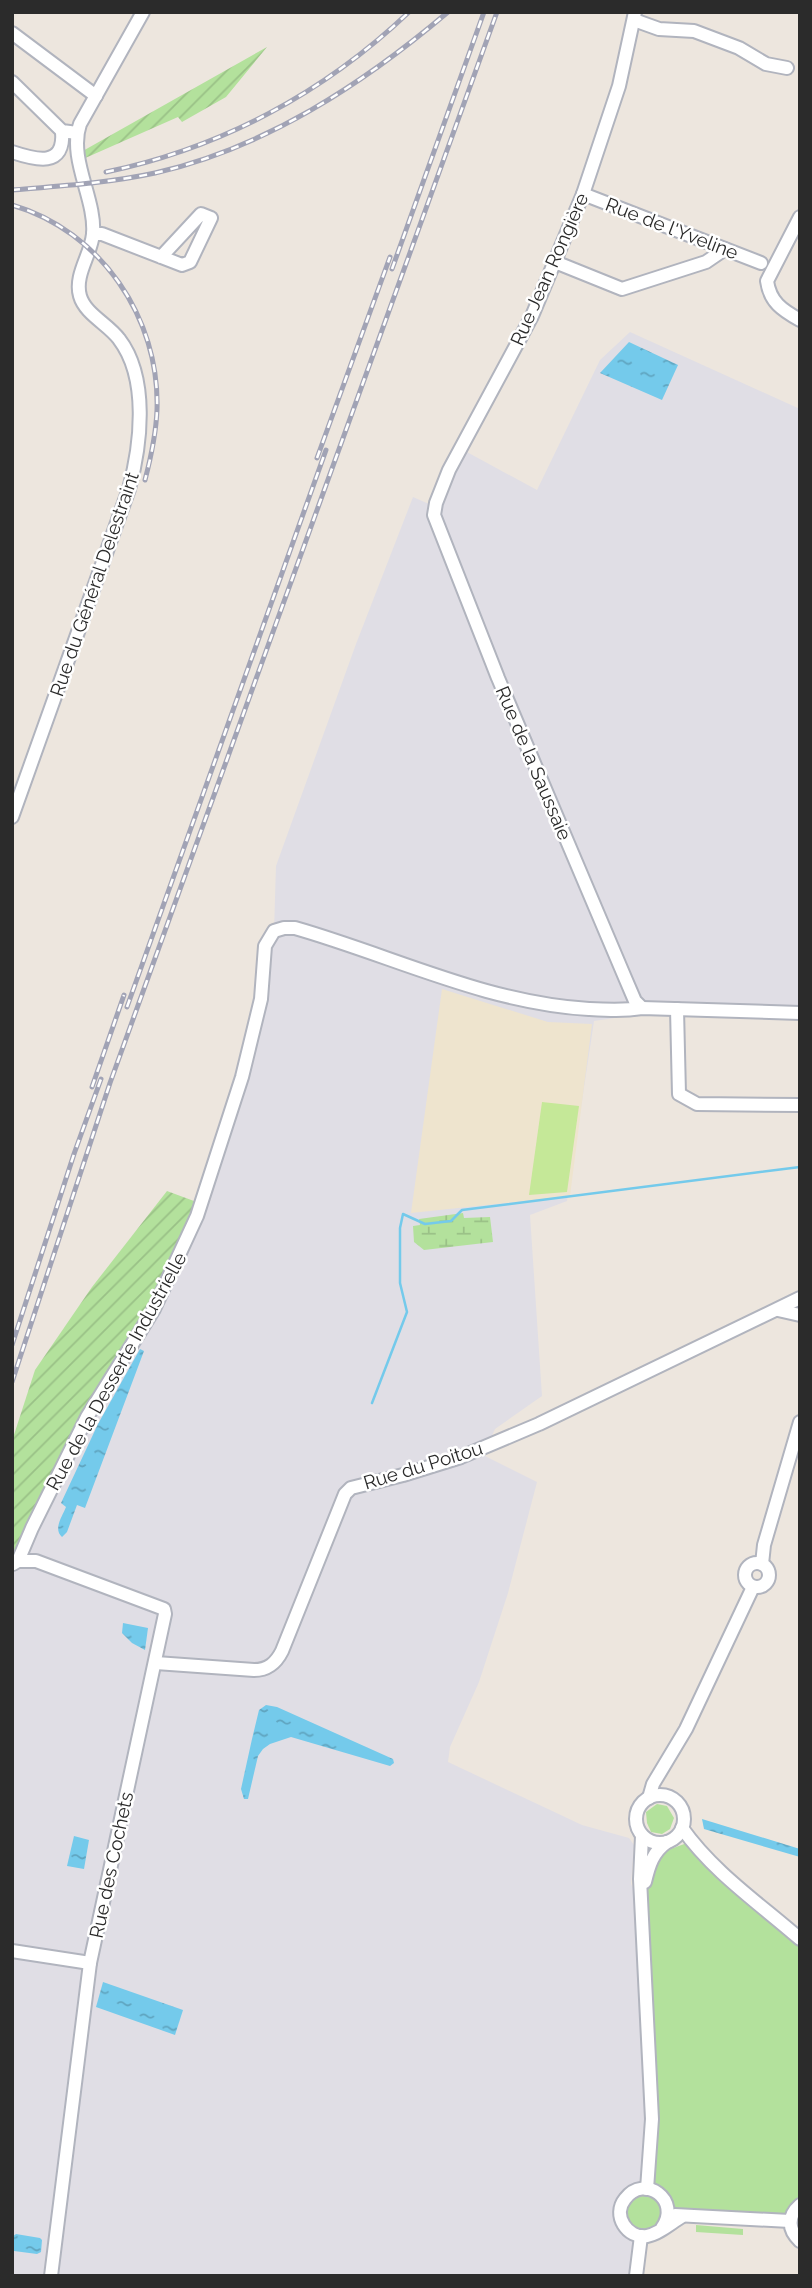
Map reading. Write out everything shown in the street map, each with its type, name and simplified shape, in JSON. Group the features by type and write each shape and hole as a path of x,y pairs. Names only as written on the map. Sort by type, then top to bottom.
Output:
{"street":[{"path":"12,82 62,131 77,133 143,12"},
{"path":"635,16 659,29 694,31 739,48 766,64 787,68"},
{"name":"Rue Jean Rongière","path":"434,515 449,470 533,316 583,194 613,107 635,16"},
{"path":"12,33 96,96"},
{"path":"12,152 33,160 47,158 61,150 62,131"},
{"name":"Rue du Général Delestraint","path":"12,817 129,489 138,454 140,418 131,362 119,339 80,299 79,280 93,234 78,157 77,133"},
{"name":"Rue de l'Yveline","path":"583,194 761,262"},
{"path":"800,217 767,281 772,297 783,311 800,320"},
{"path":"93,234 102,234 161,257"},
{"path":"555,262 622,289 706,262 726,249"},
{"name":"Rue de la Saussaie","path":"434,515 525,743 635,1002 642,1008"},
{"name":"Rue de la Desserte Industrielle","path":"15,1563 77,1437 154,1309 198,1216 242,1077 261,999 263,955 270,934 281,928 295,928 439,978 543,1005 619,1011 642,1008 800,1013"},
{"path":"677,1009 679,1094 696,1104 800,1105"},
{"name":"Rue du Poitou","path":"156,1663 254,1670 269,1667 282,1651 345,1494 351,1488 432,1466 486,1447 800,1298"},
{"path":"778,1310 800,1315"},
{"path":"649,1798 653,1784 686,1729 753,1587 745,1578 747,1569 756,1563 762,1564 764,1545 800,1422"},
{"name":"Rue des Cochets","path":"15,1563 36,1561 163,1609 165,1614 90,1962 51,2276"},
{"path":"667,1762 665,1780 672,1799"},
{"path":"641,1903 652,1857 657,1849 667,1842 678,1834 682,1828 683,1815 672,1799 661,1795 649,1798 638,1808 638,1830 642,1836 654,1842 667,1842"},
{"path":"682,1828 707,1857 800,1940"},
{"path":"642,1836 639,1880 652,2119 647,2189"},
{"path":"12,1951 90,1962"},
{"path":"675,2215 660,2194 647,2189 632,2192 625,2197 620,2211 628,2231 641,2236 656,2233 675,2215 790,2221"},
{"path":"800,2205 790,2221 793,2235 800,2241"},
{"path":"636,2276 641,2236"}],"shaded area":[{"path":"630,332 800,409 800,1008 697,1006 594,1021 567,1201 530,1215 542,1396 495,1429 483,1455 537,1482 508,1593 479,1682 450,1747 448,1762 582,1825 629,1838 634,1845 631,1884 641,1903 650,2168 636,2276 12,2276 12,1576 32,1528 139,1335 225,1130 274,931 276,866 356,644 413,497 429,504 431,495 456,450 465,451 537,490 600,360"},
{"path":"442,989 548,1022 592,1024 570,1196 411,1213"}],"green space":[{"path":"267,47 226,97 182,122 178,117 83,159 81,152"},
{"path":"542,1102 579,1106 567,1192 529,1195"},
{"path":"167,1191 202,1204 197,1216 12,1559 12,1441 35,1370 92,1287"},
{"path":"463,1213 464,1218 490,1217 493,1242 424,1250 414,1242 413,1226 420,1225 419,1219"},
{"path":"657,1804 667,1806 674,1818 670,1829 662,1834 651,1832 647,1823 646,1812"},
{"path":"687,1843 800,1935 800,2201 787,2218 671,2211 649,2187 643,1903 647,1880 657,1854"},
{"path":"644,2195 656,2200 661,2212 656,2224 644,2229 632,2224 627,2212 632,2200"},
{"path":"696,2225 743,2229 743,2235 696,2232"}],"water":[{"path":"629,342 678,365 662,400 600,373"},
{"path":"140,1349 144,1351 85,1508 77,1505 67,1532 62,1537 58,1527 66,1507 61,1503 98,1424"},
{"path":"123,1623 148,1628 145,1650 122,1633"},
{"path":"266,1705 277,1707 393,1759 394,1763 390,1766 291,1737 263,1749 258,1756 248,1799 244,1799 241,1789 252,1739 259,1710"},
{"path":"702,1819 800,1849 800,1857 704,1829"},
{"path":"74,1836 89,1840 84,1869 67,1866"},
{"path":"103,1982 183,2010 175,2035 96,2007"},
{"path":"16,2234 40,2238 41,2252 37,2254 14,2251 12,2237"}],"waterway":[{"path":"372,1403 407,1312 400,1283 400,1228 403,1214 425,1224 451,1221 462,1210 800,1167"}],"railway":[{"path":"106,172 149,162 190,148 269,113 342,68 409,12"},
{"path":"12,190 84,184 155,173 196,162 235,147 274,130 347,88 416,39 448,12"},
{"path":"392,269 484,12"},
{"path":"12,1382 110,1083 497,12"},
{"path":"12,205 44,218 73,235 98,257 119,283 136,312 148,343 155,376 157,410 145,480"},
{"path":"317,458 390,257"},
{"path":"127,1007 326,450"},
{"path":"92,1087 124,995"},
{"path":"12,1345 101,1079"}]}
